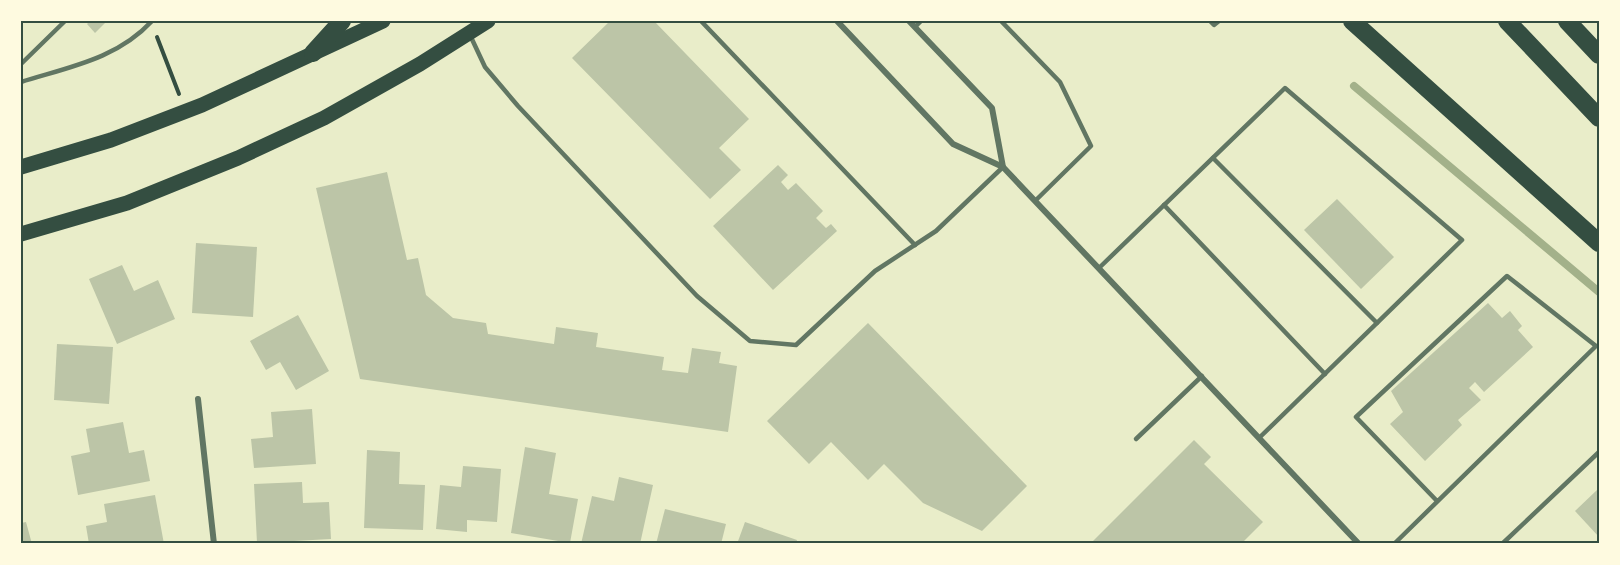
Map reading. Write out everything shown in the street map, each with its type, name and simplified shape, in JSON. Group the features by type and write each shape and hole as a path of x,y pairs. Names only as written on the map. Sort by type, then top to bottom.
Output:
{"highway":[{"path":"313,53 342,21"},
{"path":"1352,21 1599,243"},
{"path":"1507,21 1599,118"},
{"path":"1567,21 1599,55"}],"main road":[{"path":"21,167 111,140 185,112 383,21"},
{"path":"21,234 127,203 238,158 324,118 488,21"}],"street":[{"path":"837,21 952,144 1003,167 1359,544"},
{"path":"909,21 992,108 1003,167"},
{"path":"198,399 214,544"}],"lane":[{"path":"21,64 65,21"},
{"path":"21,82 107,56 137,37 152,21"},
{"path":"700,21 915,245"},
{"path":"915,27 921,21"},
{"path":"1001,21 1059,82 1091,146 1035,201"},
{"path":"469,33 485,67 518,106 698,296 750,341 796,345 875,271 936,231 1003,167"},
{"path":"1099,268 1285,88 1462,240 1259,438"},
{"path":"1213,158 1377,323"},
{"path":"1164,205 1325,374"},
{"path":"1394,544 1596,346 1507,276 1356,417 1437,501"},
{"path":"1136,439 1202,376"},
{"path":"1502,544 1599,452"}],"path":[{"path":"156,33 185,112"}],"building":[{"path":"90,21 107,21 95,33 87,24"},
{"path":"610,21 654,21 749,119 719,148 741,170 710,199 572,58"},
{"path":"778,165 788,175 781,182 788,190 796,183 823,211 816,218 826,228 831,224 837,231 773,290 713,226"},
{"path":"387,172 407,260 418,258 426,295 453,318 486,323 488,334 554,344 556,327 598,333 596,347 664,357 662,370 688,373 692,348 721,352 719,363 737,366 728,432 360,379 316,188"},
{"path":"1337,199 1394,257 1361,289 1304,230"},
{"path":"196,243 257,247 253,317 192,313"},
{"path":"122,265 134,291 158,280 175,319 117,344 89,279"},
{"path":"1488,303 1502,318 1510,311 1522,326 1518,330 1533,347 1484,392 1475,382 1469,388 1481,400 1458,420 1462,425 1425,461 1390,424 1403,412 1391,391"},
{"path":"298,315 329,371 296,390 280,362 266,370 250,341"},
{"path":"868,323 1027,486 982,531 923,503 884,464 868,480 831,442 809,464 767,421"},
{"path":"57,344 113,347 109,404 54,400"},
{"path":"312,409 316,464 254,468 251,439 273,437 271,412"},
{"path":"123,422 129,453 144,450 150,481 78,495 71,456 90,452 86,429"},
{"path":"1194,440 1211,457 1204,464 1263,522 1241,544 1090,544"},
{"path":"525,447 556,453 549,494 578,499 570,543 511,533"},
{"path":"367,450 400,452 399,484 425,485 423,530 364,528"},
{"path":"463,466 501,469 497,522 467,520 467,532 436,529 440,485 461,487"},
{"path":"619,477 653,485 640,544 581,544 592,496 614,501"},
{"path":"302,482 303,503 329,502 331,539 257,543 254,484"},
{"path":"1597,490 1599,492 1599,537 1575,511"},
{"path":"155,495 164,544 89,544 86,526 107,522 104,504"},
{"path":"665,509 726,524 721,544 656,544"},
{"path":"26,522 32,544 21,544 21,523"},
{"path":"745,522 797,540 796,544 737,544"}],"waterway":[{"path":"1354,86 1599,292"}]}
